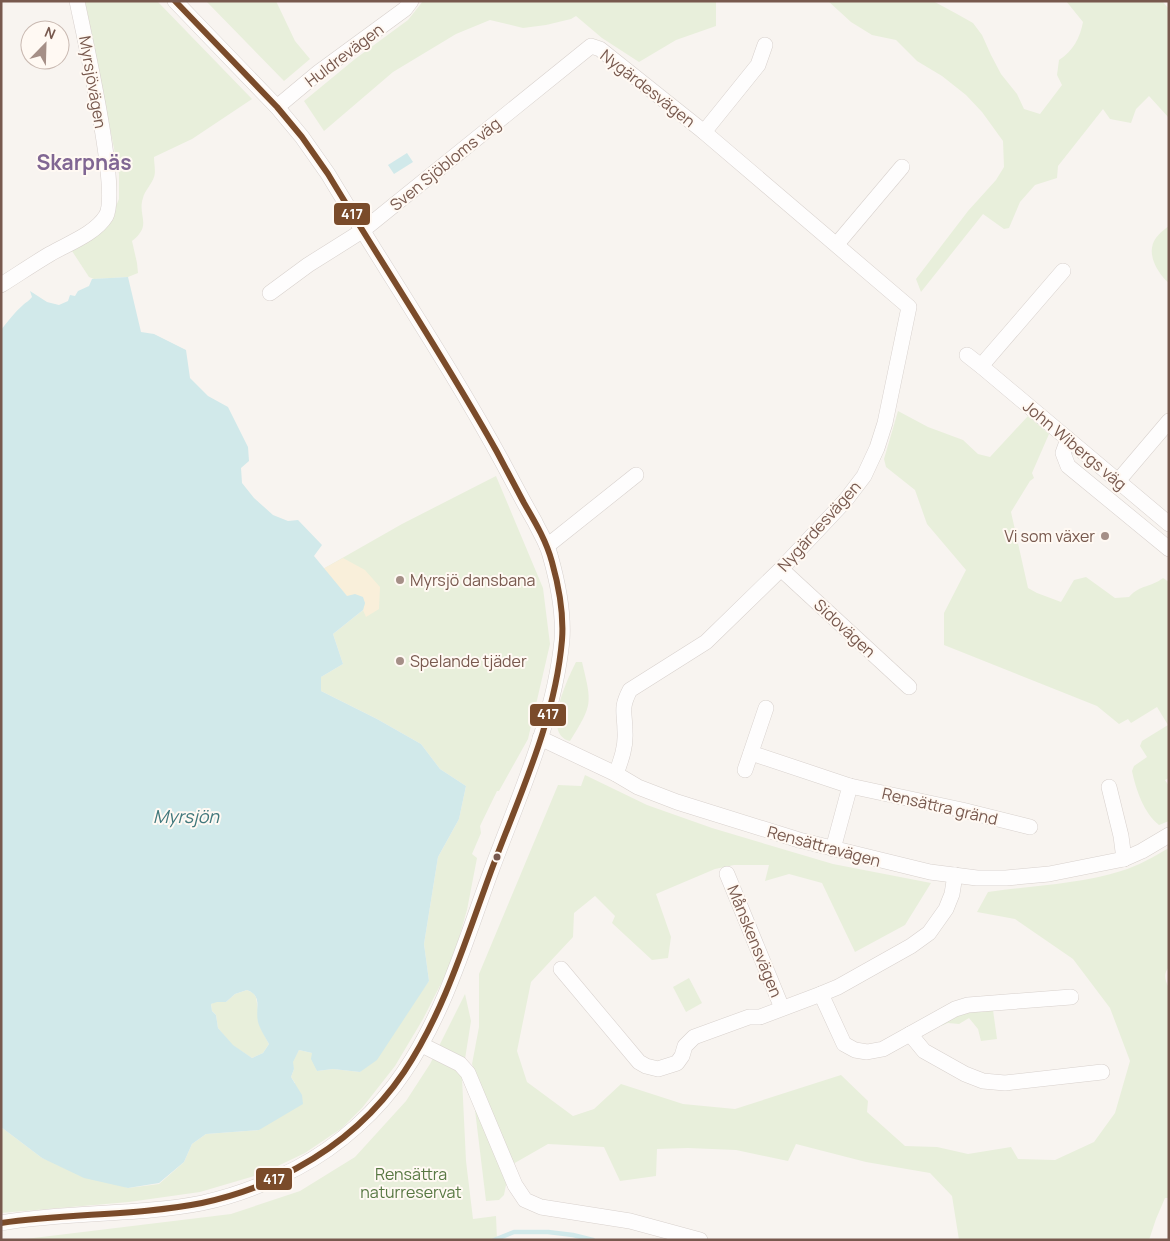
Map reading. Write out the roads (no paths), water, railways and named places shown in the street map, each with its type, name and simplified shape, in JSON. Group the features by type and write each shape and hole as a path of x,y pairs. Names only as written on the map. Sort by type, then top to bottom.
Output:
{"street":[{"name":"Myrsjövägen","path":"1,285 49,254 82,238 107,215 109,193 106,161 92,72 77,1"},
{"path":"1,1223 59,1216 168,1208 205,1202 254,1187 299,1167 350,1132 381,1101 402,1076 422,1045 456,971 540,738 557,675 562,636 561,600 547,546 472,408 328,174 302,138 277,108 175,1"},
{"name":"Huldrevägen","path":"277,108 320,72 405,9 411,1"},
{"name":"Nygärdesvägen","path":"704,132 758,65 765,45"},
{"name":"Nygärdesvägen","path":"591,46 600,49 704,132 909,307 885,423 877,448 864,476 845,501 781,569 706,642 630,690 624,701 622,714 625,731 624,750 616,774"},
{"name":"Sven Sjöbloms väg","path":"270,293 308,265 362,231 591,46"},
{"path":"837,244 902,167"},
{"path":"981,366 1063,271"},
{"name":"John Wibergs väg","path":"968,355 1169,524"},
{"path":"1114,503 1122,485 1169,421"},
{"path":"1068,439 1063,453 1068,466 1169,549"},
{"path":"547,546 636,475"},
{"name":"Sidovägen","path":"781,569 909,687"},
{"path":"745,770 766,708"},
{"name":"Rensättravägen","path":"540,738 616,774 638,787 677,802 765,831 930,872 977,878 1006,878 1040,874 1124,858 1142,851 1169,834"},
{"name":"Rensättra gränd","path":"751,753 850,786 1030,827"},
{"path":"833,849 850,786"},
{"path":"1109,787 1121,836 1124,858"},
{"name":"Månskensvägen","path":"727,874 782,1008"},
{"name":"Månskensvägen","path":"560,968 639,1062 653,1069 664,1068 677,1063 682,1056 685,1046 694,1037 749,1017 760,1017 821,994 911,946 928,933 946,909 952,894 955,875"},
{"path":"821,994 844,1044 855,1050 867,1052 883,1049 955,1009 968,1005 1071,998"},
{"path":"910,1034 924,1051 965,1074 983,1081 1004,1083 1102,1072"},
{"path":"422,1045 460,1064 468,1073 516,1185 526,1200 541,1206 630,1221 700,1240"}],"water":[{"path":"407,153 413,162 394,174 388,165"},
{"name":"Myrsjön","path":"128,277 141,332 154,334 186,350 190,378 208,396 228,407 248,447 249,461 241,468 242,483 254,498 273,515 288,521 298,520 322,545 314,556 347,596 355,594 363,597 365,603 363,610 333,634 343,664 321,677 321,691 421,744 440,769 466,786 459,819 438,857 424,944 429,981 377,1060 360,1072 333,1069 317,1071 311,1059 312,1053 299,1050 293,1062 294,1069 291,1077 302,1095 303,1104 259,1130 206,1134 192,1144 184,1162 159,1183 128,1188 84,1178 42,1158 1,1127 1,330 32,297 30,291 47,302 59,305 68,301 70,295 75,296 78,291 89,286 92,279","holes":["247,990 257,999 259,1025 269,1044 263,1053 252,1058 233,1045 218,1028 216,1015 212,1011 211,1004 226,1002 235,994"]}],"waterway":[{"path":"494,1240 514,1232 548,1232 593,1240"}],"place":[{"name":"Vi som växer","path":"1105,536"},
{"name":"Myrsjö dansbana","path":"400,580"},
{"name":"Spelande tjäder","path":"400,661"}],"district":[{"name":"Skarpnäs","path":"84,162"}],"park label":[{"name":"Rensättra naturreservat","path":"411,1183"}]}
